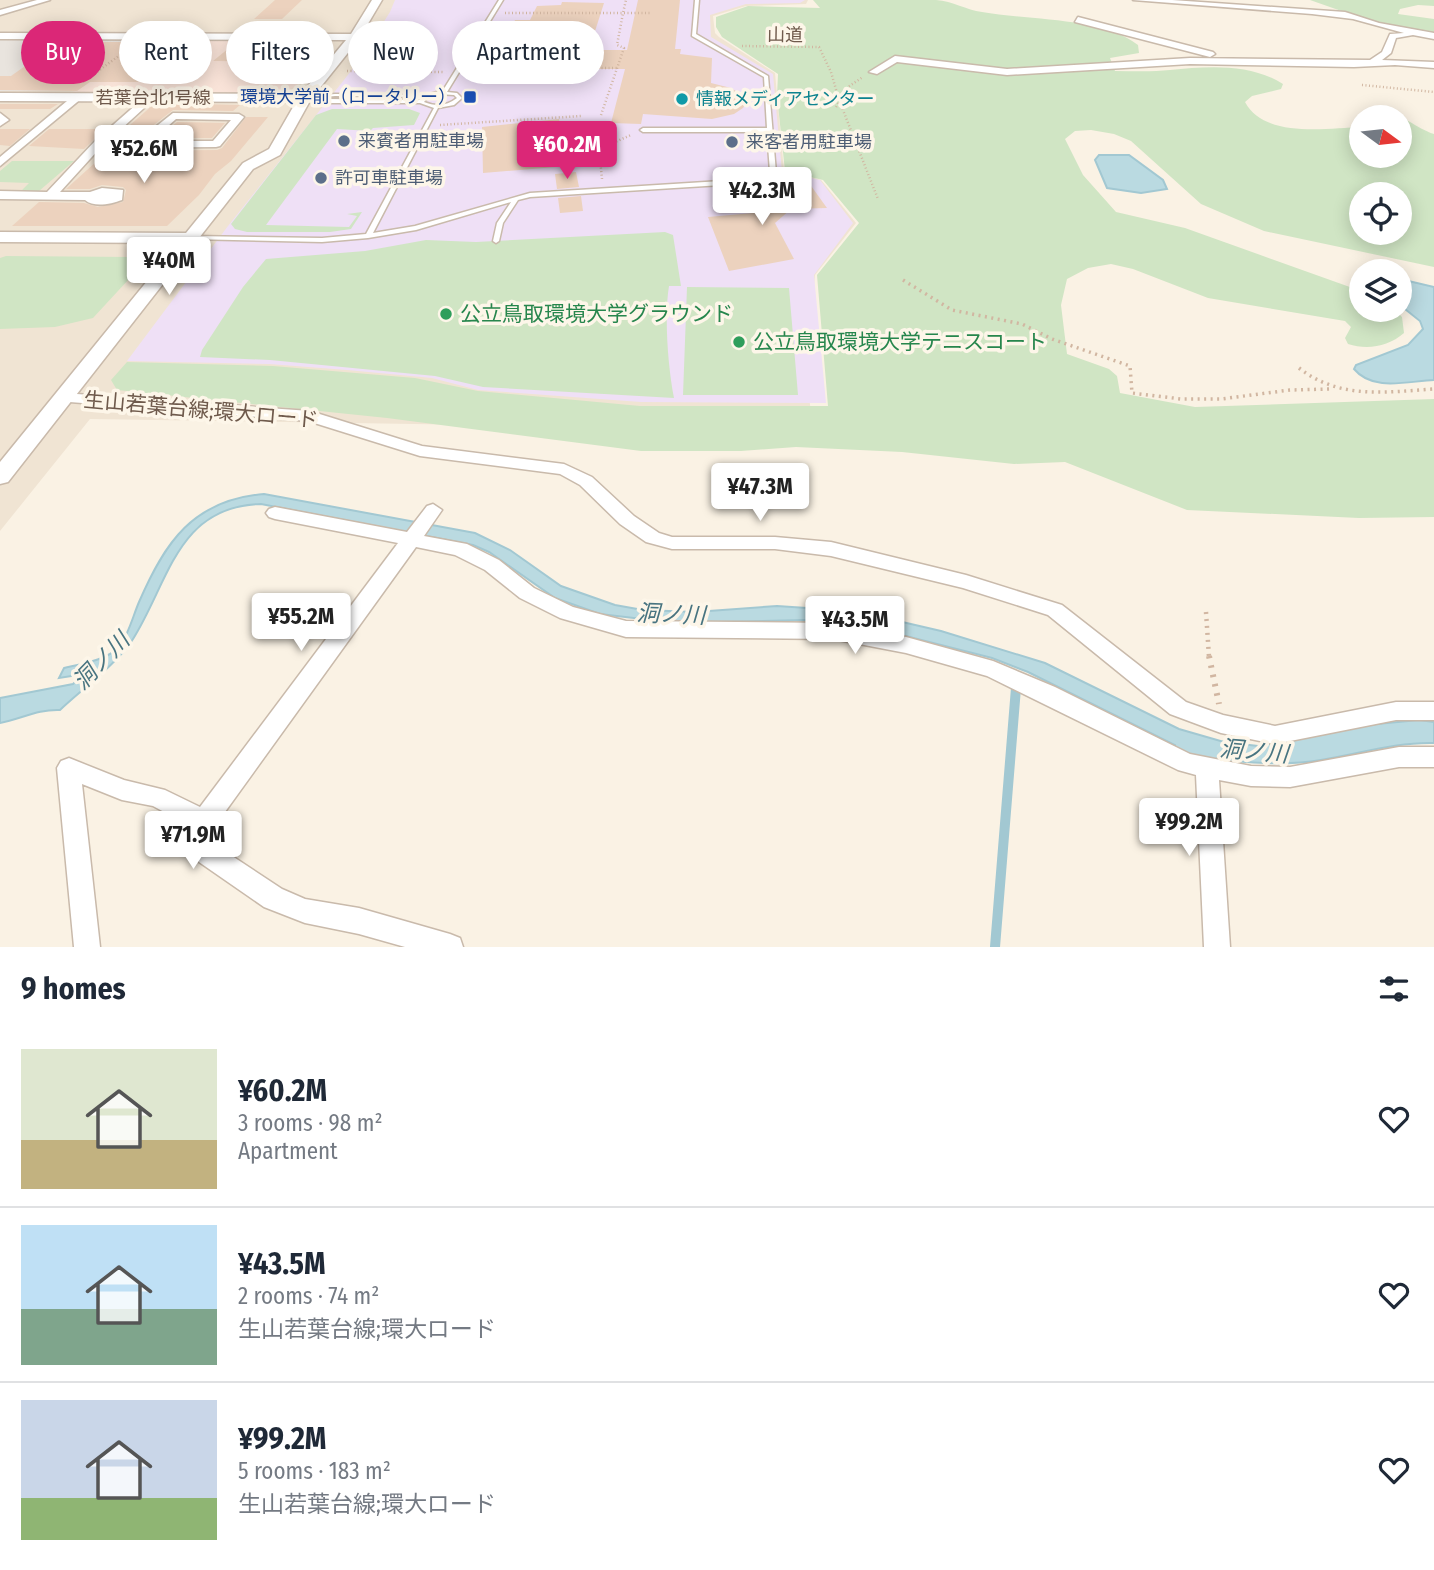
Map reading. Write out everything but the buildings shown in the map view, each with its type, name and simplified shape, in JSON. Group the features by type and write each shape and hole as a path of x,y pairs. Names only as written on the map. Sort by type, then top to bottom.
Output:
{"street":[{"path":"0,12 46,0"},
{"path":"365,21 377,0"},
{"path":"1137,0 1353,17"},
{"path":"1287,0 1384,27 1434,36"},
{"path":"1077,20 1128,31 1232,62"},
{"path":"0,36 348,37"},
{"path":"1372,63 1386,53 1393,36 1434,36"},
{"path":"0,477 248,166 275,152 305,98 348,46"},
{"path":"874,72 895,59 1007,72 1172,61 1434,65"},
{"path":"0,163 78,92"},
{"name":"若葉台北1号線","path":"0,97 78,92 150,98 305,98"},
{"path":"51,195 98,145 150,98"},
{"path":"0,116 4,120 0,123"},
{"path":"98,145 216,144 239,117 173,116 142,144"},
{"path":"0,195 92,196"},
{"path":"0,237 191,238"},
{"name":"生山若葉台線;環大ロード","path":"63,398 310,416 421,451 564,470 586,481 627,520 653,538 672,543 775,543 831,549 892,561 1055,610 1178,708 1224,724 1275,735 1396,711 1434,711"},
{"path":"433,510 204,821 208,854 273,898 305,911 359,921 450,947"},
{"path":"275,513 460,549 492,565 527,593 567,613 626,629 833,631 906,645 993,670 1036,688 1186,763 1207,768 1251,776 1290,777 1399,757 1434,757"},
{"path":"87,947 69,768 122,790 157,797 204,821"},
{"path":"1207,768 1217,947"}],"lane":[{"path":"444,93 501,0"},
{"path":"191,238 322,240 368,236 416,228 517,198 754,181 773,173 766,76 694,35 697,0"},
{"path":"444,93 458,96 459,100 437,106 421,102 330,102 305,98 335,95 426,96 444,93"},
{"path":"421,102 426,96"},
{"path":"368,236 437,106"},
{"path":"643,130 770,130"},
{"path":"495,241 500,223 517,198"}],"path":[{"path":"601,115 624,48 617,45 626,0"},
{"path":"499,13 651,13"},
{"name":"山道","path":"713,46 818,47 831,72 839,100 878,199"},
{"path":"78,92 119,58"},
{"path":"604,69 617,69"},
{"path":"344,70 449,71"},
{"path":"836,107 848,88 874,72"},
{"path":"1362,85 1434,92"},
{"path":"426,127 581,116"},
{"path":"603,190 599,149 643,130"},
{"path":"903,280 952,310 1022,324 1097,356 1126,363 1130,366 1132,393 1221,399 1290,390 1330,389"},
{"path":"1298,369 1318,384 1348,392 1434,389"},
{"path":"1206,612 1208,652 1224,724"}],"shaded area":[{"path":"0,0 808,0 806,4 746,6 713,16 715,33 719,37 775,73 784,171 821,180 856,223 815,275 806,371 813,430 90,419 0,531"},
{"path":"395,0 805,0 800,3 746,4 710,15 711,37 773,74 782,172 820,180 853,223 814,275 826,403 641,402 478,390 432,378 347,370 269,364 127,361 228,226 348,75 348,84 438,84 438,21 384,21"},
{"path":"212,37 226,37 226,84 297,84 277,93 73,92 83,84 105,84 105,66 119,55 119,84 212,84"},
{"path":"0,40 21,40 21,84 77,84 68,91 0,91"},
{"path":"105,40 119,40 119,52 105,63"}],"green space":[{"path":"813,0 936,0 1000,15 1085,24 1123,36 1138,45 1139,53 1110,58 1115,71 1228,68 1257,72 1270,77 1283,84 1281,89 1252,96 1245,102 1254,114 1267,122 1298,129 1349,128 1349,168 1412,168 1412,123 1434,134 1434,267 1412,262 1412,259 1396,259 1264,231 1201,204 1131,141 1114,134 1091,130 1075,131 1065,139 1083,175 1116,212 1185,228 1349,287 1349,322 1403,322 1404,333 1398,338 1370,347 1348,344 1345,338 1351,327 1345,321 1208,298 1133,269 1111,264 1088,268 1067,279 1061,305 1067,354 1109,369 1117,376 1120,393 1195,407 1434,399 1434,517 1359,518 1187,510 1065,462 1014,464 902,452 796,447 741,451 641,451 387,418 117,390 111,380 127,362 273,366 415,378 478,391 640,406 828,406 817,275 859,223 823,180 785,171 777,96 778,74 722,37 716,27 716,17 748,6 820,8"},
{"path":"1310,0 1434,0 1434,6 1418,5 1400,9 1398,14 1434,19 1434,35 1384,26"},
{"path":"332,109 409,109 420,113 414,125 373,128 370,131 337,129 266,225 349,227 357,216 347,214 362,212 351,229 330,232 247,232 235,229 231,224 316,115"},
{"path":"12,161 74,161 39,191 20,192 29,183 0,182 0,171"},
{"name":"公立鳥取環境大学グラウンド","path":"665,232 673,235 681,286 669,286 667,312 667,342 674,398 483,387 435,376 270,360 200,357 243,287 266,259 365,251 426,240 476,242"},
{"path":"133,257 142,265 93,318 55,327 0,329 0,258"},
{"name":"公立鳥取環境大学テニスコート","path":"687,287 789,288 798,395 683,395"}],"water":[{"path":"1099,155 1129,155 1163,180 1167,189 1141,193 1107,188 1095,160"},
{"path":"1412,282 1434,287 1434,380 1381,383 1371,381 1354,369 1356,365 1408,345 1423,329 1420,321 1412,315"},
{"name":"洞ノ川","path":"264,494 475,533 510,550 561,586 615,605 643,610 695,612 777,606 807,608 898,621 941,631 1045,663 1179,729 1224,742 1258,746 1355,726 1419,720 1434,722 1434,743 1391,746 1299,763 1234,761 1234,766 1175,750 1175,745 1028,672 992,658 886,631 804,620 676,623 600,614 555,598 489,552 473,545 261,504 233,508 211,518 193,533 179,551 127,648 60,710 0,723 0,698 73,684 84,674 59,678 64,668 101,658 119,647 149,580 171,543 185,528 218,505"}],"waterway":[{"path":"995,947 1016,688"}],"place":[{"name":"環境大学前（ロータリー）","path":"470,97"},
{"name":"情報メディアセンター","path":"682,99"},
{"name":"来賓者用駐車場","path":"344,141"},
{"name":"来客者用駐車場","path":"732,142"},
{"name":"許可車駐車場","path":"321,178"},
{"name":"公立鳥取環境大学グラウンド","path":"446,314"},
{"name":"公立鳥取環境大学テニスコート","path":"739,342"}]}
